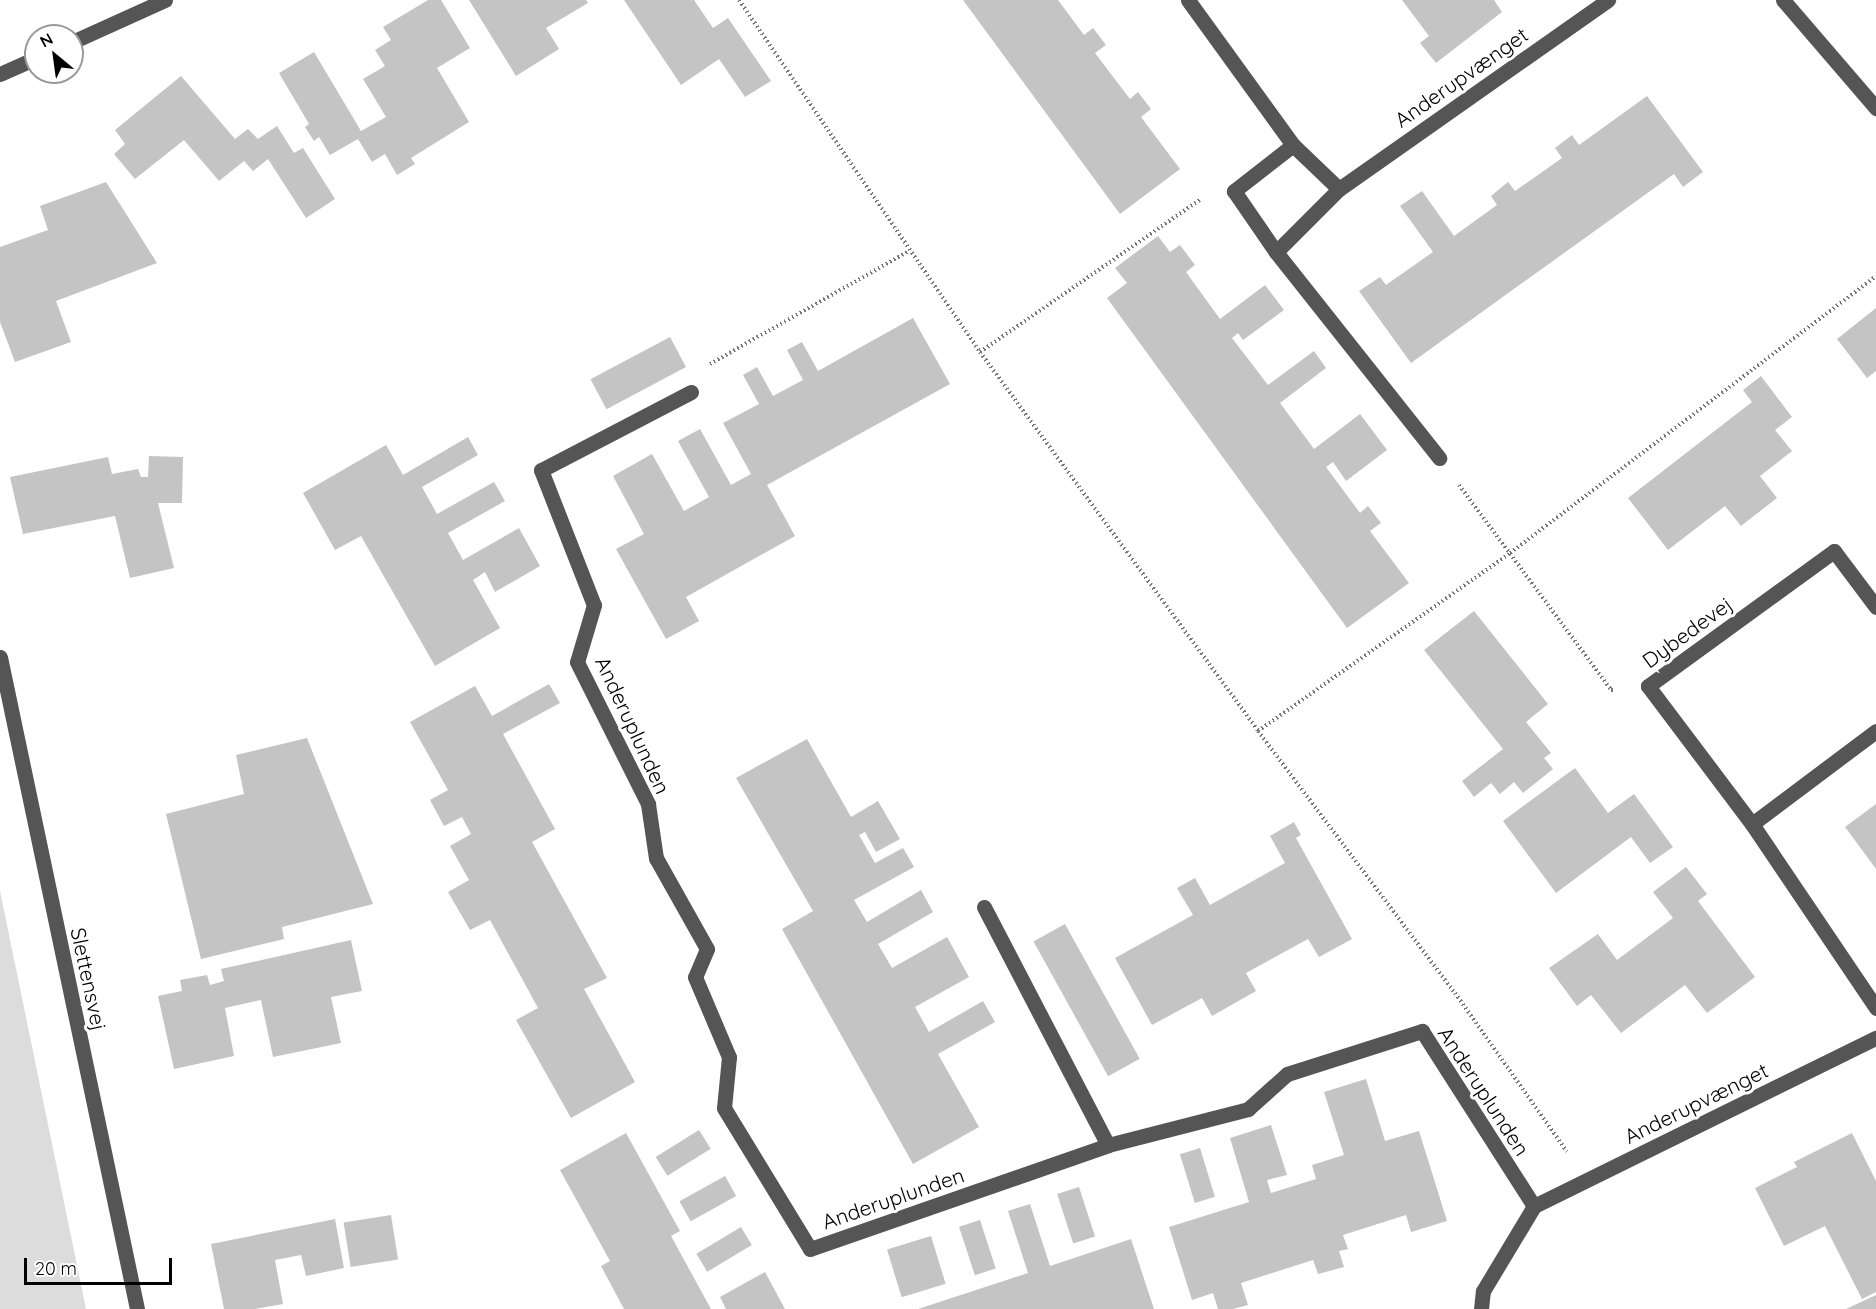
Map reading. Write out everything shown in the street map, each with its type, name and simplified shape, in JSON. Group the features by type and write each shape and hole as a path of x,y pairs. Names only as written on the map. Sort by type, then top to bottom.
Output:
{"street":[{"path":"84,37 165,0"},
{"path":"1188,0 1293,145 1339,189"},
{"name":"Anderupvænget","path":"1276,252 1339,189 1608,0"},
{"path":"1783,0 1876,108"},
{"path":"0,74 24,63"},
{"path":"1293,145 1234,191 1276,252 1439,458"},
{"name":"Anderuplunden","path":"691,392 541,470 594,605 577,662 648,804 656,858 707,949 695,977 729,1057 724,1108 810,1249 1108,1145 1248,1109 1287,1074 1422,1031 1534,1206"},
{"name":"Dybedevej","path":"1876,607 1834,550 1648,686 1752,824 1876,1008"},
{"name":"Slettensvej","path":"0,657 137,1309"},
{"path":"1752,824 1876,731"},
{"path":"984,907 1108,1145"},
{"name":"Anderupvænget","path":"1534,1206 1876,1038"},
{"path":"1481,1309 1483,1291 1534,1206"}],"path":[{"path":"740,0 980,352 1258,731 1455,993 1587,1180"},
{"path":"980,352 1211,192 1234,191"},
{"path":"691,392 690,376 909,251"},
{"path":"1258,731 1510,553 1876,276"},
{"path":"1439,458 1611,690 1648,686"}],"shaded area":[{"path":"0,891 86,1309 0,1309"}],"building":[{"path":"428,0 441,0 470,48 437,68 469,122 411,158 415,164 397,175 385,154 372,162 358,139 330,155 319,137 314,141 305,127 309,124 279,73 314,52 361,131 386,117 363,79 385,66 375,50 391,40 383,27"},
{"path":"469,0 586,0 588,3 546,28 559,49 516,76"},
{"path":"624,0 694,0 713,28 728,18 771,81 745,97 719,59 681,85"},
{"path":"963,0 1058,0 1084,35 1093,28 1106,45 1095,53 1130,99 1138,92 1151,109 1141,117 1180,169 1120,214"},
{"path":"1402,0 1494,0 1502,12 1436,63 1420,43 1429,36"},
{"path":"181,76 235,139 248,129 258,139 277,126 294,153 303,148 335,199 306,218 268,159 253,171 244,161 219,181 184,140 135,179 114,154 125,144 115,130"},
{"path":"1647,96 1703,172 1683,187 1674,174 1411,363 1359,291 1380,277 1386,285 1433,252 1400,206 1422,191 1454,236 1497,205 1491,196 1508,182 1515,191 1562,158 1555,148 1572,135 1579,145"},
{"path":"106,182 157,263 56,301 71,342 15,362 0,322 0,247 48,230 40,206"},
{"path":"1158,236 1170,252 1180,245 1195,265 1186,272 1220,319 1265,285 1284,310 1243,340 1238,333 1232,338 1268,385 1314,351 1326,368 1280,403 1314,449 1360,414 1387,450 1346,481 1333,462 1326,467 1360,513 1368,506 1381,523 1370,531 1409,583 1347,628 1107,298 1127,283 1115,268"},
{"path":"1876,308 1876,371 1867,378 1837,339"},
{"path":"913,318 950,384 767,485 795,536 686,597 699,621 666,639 616,549 644,534 613,476 652,454 684,511 709,497 678,441 700,429 731,485 751,474 723,423 759,404 743,375 757,367 773,396 803,380 787,350 802,342 818,371"},
{"path":"670,337 686,367 606,409 591,379"},
{"path":"1761,376 1792,417 1775,430 1792,451 1760,476 1777,498 1741,526 1725,506 1668,550 1628,498 1752,402 1743,390"},
{"path":"468,437 478,455 422,487 437,514 494,482 505,501 448,533 463,560 519,528 540,566 495,592 485,572 473,580 500,628 435,666 361,536 335,550 303,493 386,445 403,475"},
{"path":"149,456 183,457 182,503 158,503 174,568 130,578 115,516 23,534 10,477 108,457 112,474 138,469 141,477 148,477"},
{"path":"1474,611 1548,704 1526,722 1551,753 1544,758 1553,769 1523,793 1514,782 1500,794 1491,783 1474,797 1462,781 1503,749 1424,650"},
{"path":"549,684 560,703 503,734 555,829 532,842 607,978 584,989 635,1082 571,1118 516,1020 538,1008 490,920 470,930 448,892 469,880 450,846 471,834 462,817 444,826 430,800 448,790 410,722 475,686 492,716"},
{"path":"307,738 373,904 282,927 284,939 201,959 166,814 244,794 236,755"},
{"path":"807,739 851,817 878,801 900,839 876,852 865,832 859,835 875,863 903,848 914,867 854,900 867,922 921,890 933,912 878,944 892,968 947,937 969,977 915,1007 929,1032 983,1001 995,1022 938,1054 979,1127 913,1164 782,929 813,911 736,778"},
{"path":"1575,768 1608,813 1634,794 1673,847 1650,863 1631,837 1556,893 1503,821"},
{"path":"1876,804 1876,869 1845,827"},
{"path":"1294,822 1301,835 1296,838 1352,939 1319,957 1308,939 1246,973 1256,991 1212,1016 1202,998 1152,1025 1115,958 1193,915 1177,888 1195,878 1210,905 1285,863 1270,836"},
{"path":"1686,867 1707,894 1698,901 1755,977 1707,1013 1685,985 1621,1033 1591,995 1577,1006 1549,968 1598,934 1617,960 1673,918 1653,892"},
{"path":"1065,924 1140,1059 1108,1076 1034,941"},
{"path":"351,940 362,991 331,997 341,1043 273,1057 261,1000 225,1008 234,1056 174,1069 158,996 182,991 180,980 207,975 210,985 224,981 221,969"},
{"path":"1366,1079 1385,1141 1419,1131 1447,1221 1411,1232 1406,1215 1343,1235 1348,1249 1339,1251 1344,1267 1318,1274 1313,1260 1241,1283 1248,1305 1233,1309 1218,1309 1213,1293 1192,1300 1169,1227 1249,1202 1230,1138 1271,1125 1287,1175 1267,1180 1271,1193 1316,1179 1312,1165 1344,1155 1324,1092"},
{"path":"699,1130 711,1149 667,1176 656,1157"},
{"path":"626,1133 680,1231 671,1236 711,1309 624,1309 601,1266 610,1261 560,1170"},
{"path":"1852,1133 1876,1181 1876,1292 1862,1299 1825,1226 1784,1246 1755,1188 1797,1167 1794,1162"},
{"path":"1200,1148 1215,1197 1195,1203 1180,1154"},
{"path":"725,1176 736,1196 691,1221 680,1201"},
{"path":"1079,1187 1095,1236 1073,1244 1057,1194"},
{"path":"1030,1204 1050,1266 1131,1239 1154,1309 918,1309 1028,1273 1008,1211"},
{"path":"391,1215 398,1259 351,1267 344,1223"},
{"path":"335,1219 344,1268 306,1276 301,1255 275,1260 283,1304 255,1309 224,1309 211,1244"},
{"path":"980,1220 996,1269 975,1275 959,1227"},
{"path":"741,1227 752,1245 707,1272 696,1254"},
{"path":"931,1236 946,1284 902,1297 887,1249"},
{"path":"765,1272 785,1309 726,1309 720,1297"},
{"path":"1876,1295 1876,1309 1846,1309"}]}
